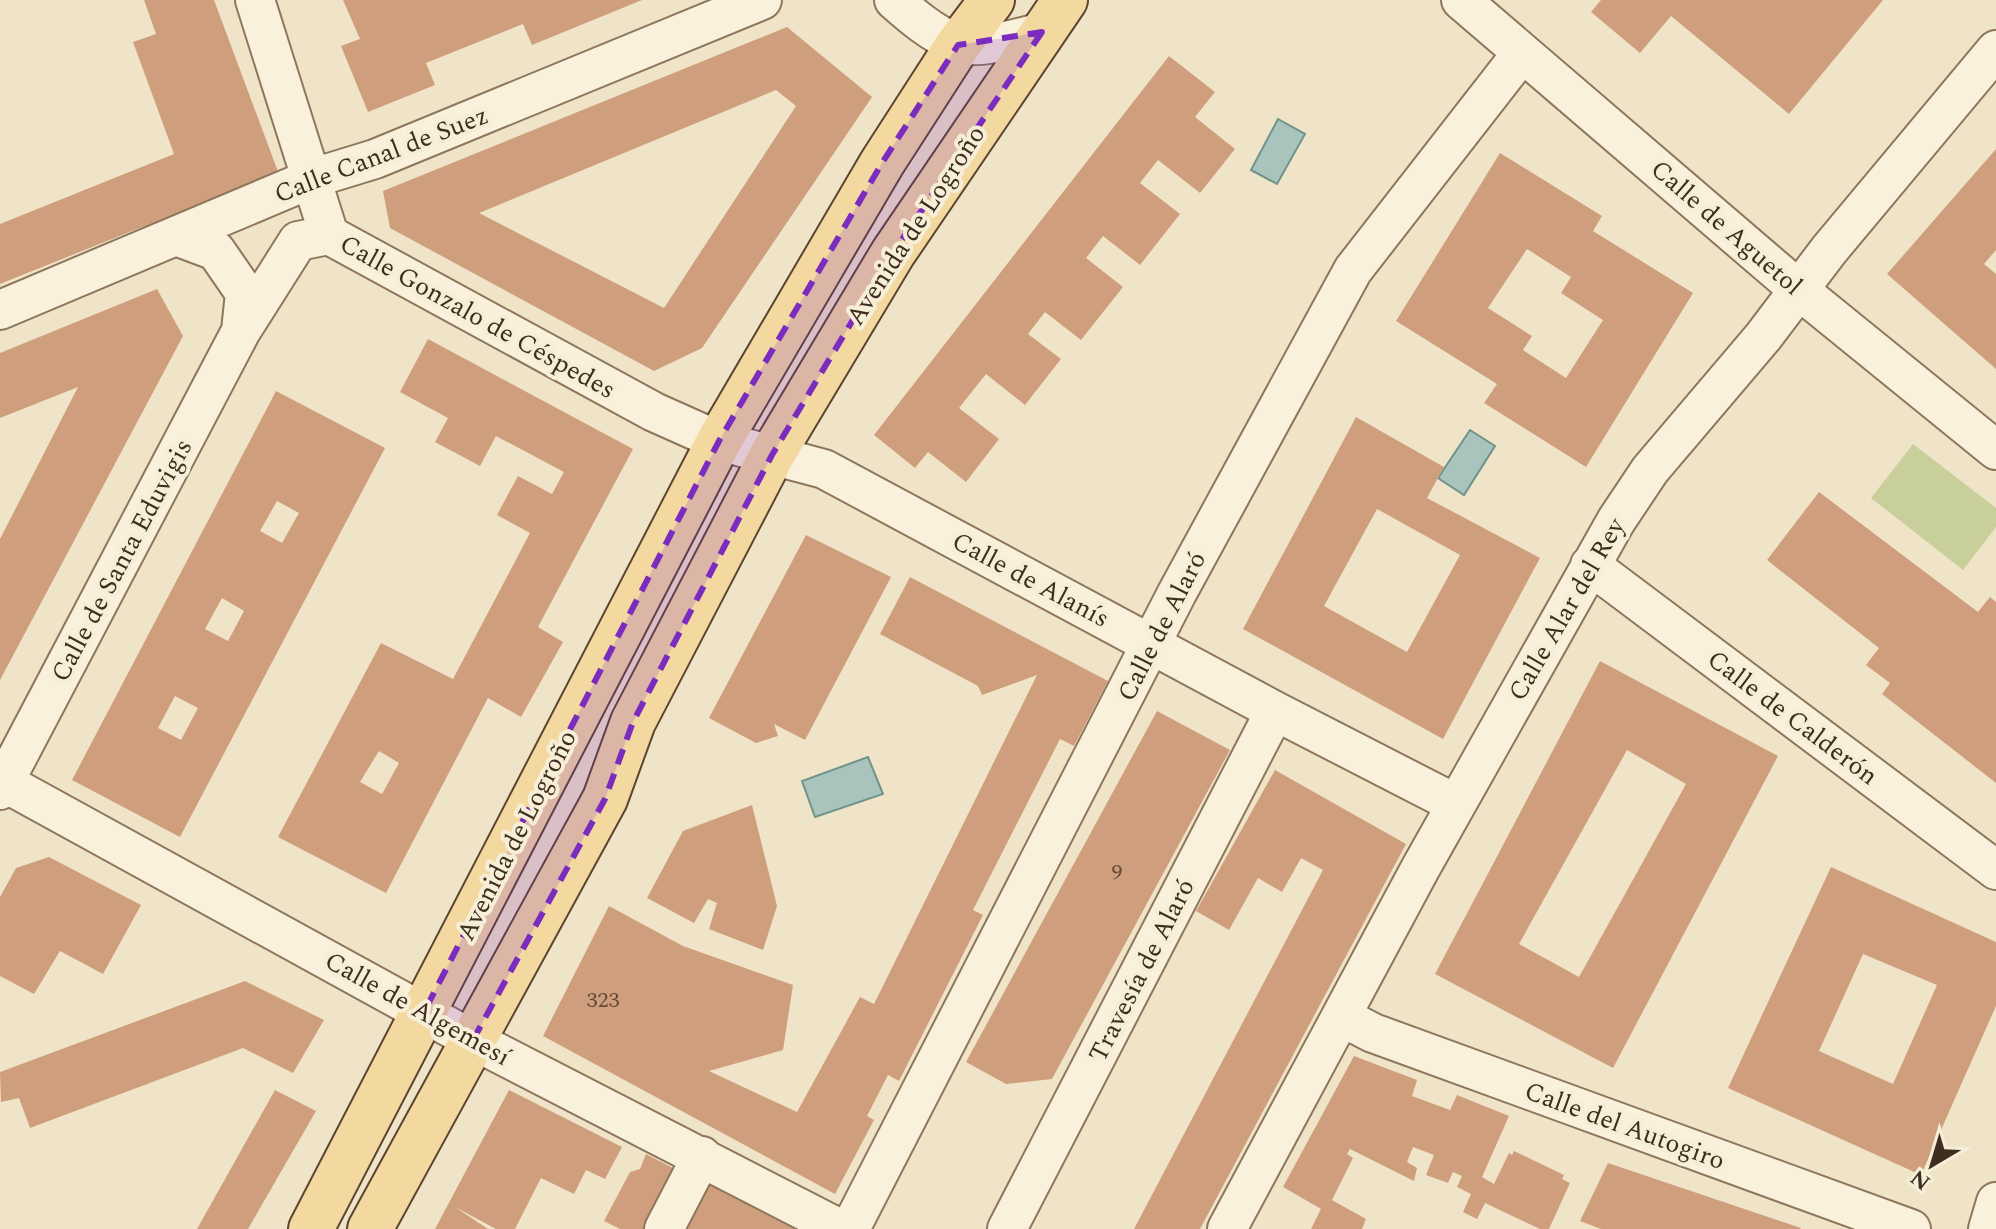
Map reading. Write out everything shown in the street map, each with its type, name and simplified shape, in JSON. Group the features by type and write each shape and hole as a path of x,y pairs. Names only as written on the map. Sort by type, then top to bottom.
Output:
{"main road":[{"name":"Avenida de Logroño","path":"311,1229 719,441 874,177 958,45 992,0"},
{"name":"Avenida de Logroño","path":"370,1229 605,799 633,722 772,455 893,253 1054,16"}],"street":[{"name":"Calle Gonzalo de Céspedes","path":"255,0 329,235 654,412 719,441"},
{"name":"Calle Canal de Suez","path":"0,310 313,178 375,159 762,0"},
{"path":"894,0 916,19 958,45 998,43 1054,16"},
{"name":"Calle de Aguetol","path":"1461,0 1799,290 1996,450"},
{"name":"Calle Alar del Rey","path":"1227,1229 1456,804 1590,565 1650,470 1763,337 1829,250 1996,50"},
{"name":"Calle de Alaró","path":"850,1229 1151,643 1353,270 1522,53"},
{"name":"Calle de Santa Eduvigis","path":"1,784 241,331 298,241 329,235"},
{"name":"Calle de Santa Eduvigis","path":"176,236 216,251 245,293 241,331"},
{"path":"719,441 772,455"},
{"name":"Calle de Alanís","path":"772,455 824,469 1275,711 1456,804"},
{"name":"Calle de Calderón","path":"1590,565 1996,870"},
{"name":"Travesía de Alaró","path":"1007,1229 1275,711"},
{"name":"Calle de Algemesí","path":"1,784 473,1040 840,1229"},
{"name":"Calle del Autogiro","path":"1342,1017 1373,1033 1911,1229"},
{"path":"664,1229 702,1156"},
{"path":"1988,1229 1996,1202"}],"highlighted area":[{"path":"1042,32 893,253 772,455 633,722 605,799 473,1040 424,1012 719,441 882,163 958,45"}],"green space":[{"path":"1913,444 1996,508 1996,527 1963,570 1871,498"}],"water":[{"path":"1278,119 1305,134 1277,184 1251,170"},
{"path":"1470,430 1495,446 1464,495 1438,478"},
{"path":"868,757 883,794 815,817 802,781"}],"building":[{"path":"144,0 214,0 280,177 137,229 0,284 0,224 174,154 133,42 156,34"},
{"path":"343,0 642,0 532,45 523,24 426,63 435,85 368,112 341,46 360,39"},
{"path":"1601,0 1883,0 1789,114 1671,16 1640,53 1591,12"},
{"path":"787,27 872,97 702,348 654,371 390,228 383,191","holes":["776,90 796,106 664,308 479,213"]},
{"path":"1169,56 1215,92 1195,117 1235,149 1200,193 1158,160 1140,183 1180,214 1140,265 1103,236 1086,258 1123,287 1081,340 1045,312 1028,334 1061,359 1025,405 986,374 959,408 999,439 966,482 928,452 915,468 874,435"},
{"path":"1996,149 1996,250 1984,264 1996,274 1996,369 1887,274"},
{"path":"1500,153 1602,216 1593,231 1693,293 1586,467 1484,403 1497,384 1396,321","holes":["1527,249 1571,277 1561,293 1603,320 1566,378 1523,350 1532,336 1488,308"]},
{"path":"157,289 183,336 0,680 0,539 78,387 0,418 0,353"},
{"path":"428,339 633,449 538,627 563,642 521,717 488,698 386,893 278,837 381,643 453,679 530,533 497,515 518,476 552,494 564,472 496,436 480,466 435,442 448,418 400,392","holes":["379,751 399,763 382,794 360,782"]},
{"path":"276,391 385,448 180,837 72,780","holes":["277,501 299,513 282,543 260,531","222,598 244,611 228,641 205,629","175,696 198,708 181,740 158,728"]},
{"path":"1356,417 1444,467 1427,498 1540,558 1443,739 1243,629","holes":["1377,509 1460,555 1407,652 1324,606"]},
{"path":"1819,492 1978,612 1990,597 1996,602 1996,783 1882,694 1890,683 1866,665 1879,648 1767,560"},
{"path":"806,535 891,577 805,740 774,724 778,736 756,743 709,718"},
{"path":"910,577 1108,681 1074,746 1060,739 973,910 983,915 899,1081 888,1075 867,1116 874,1120 835,1194 543,1036 609,906 683,946 793,985 783,1050 709,1071 797,1112 860,997 874,1004 1037,675 982,695 978,686 880,634"},
{"path":"1600,661 1778,756 1613,1068 1435,974","holes":["1627,750 1686,784 1579,977 1519,944"]},
{"path":"1157,711 1230,750 1052,1079 1006,1084 966,1062"},
{"path":"1275,770 1406,844 1200,1229 1134,1229 1323,870 1301,858 1282,892 1258,878 1229,930 1196,911"},
{"path":"752,805 777,906 763,950 709,929 717,903 708,899 694,923 647,898 683,831"},
{"path":"49,857 141,905 103,974 60,951 34,994 0,976 0,897 16,868"},
{"path":"1831,867 1996,942 1996,1006 1921,1175 1728,1088","holes":["1863,954 1937,985 1893,1084 1819,1051"]},
{"path":"245,981 324,1020 293,1073 243,1048 30,1128 19,1098 1,1102 0,1072"},
{"path":"1354,1056 1417,1080 1412,1096 1450,1110 1457,1095 1509,1116 1482,1177 1494,1184 1509,1153 1512,1155 1514,1151 1564,1175 1562,1179 1570,1183 1549,1229 1540,1229 1485,1203 1477,1219 1463,1212 1471,1194 1457,1187 1462,1176 1453,1172 1448,1183 1426,1175 1434,1155 1413,1147 1407,1162 1417,1168 1414,1181 1350,1149 1347,1154 1353,1158 1332,1200 1366,1219 1362,1229 1311,1229 1321,1209 1283,1187"},
{"path":"275,1090 316,1111 248,1229 197,1229"},
{"path":"509,1090 622,1147 605,1179 586,1170 574,1194 541,1178 515,1229 496,1229 455,1207 488,1229 435,1229"},
{"path":"646,1154 677,1170 649,1229 620,1229 604,1221 630,1172 640,1169"},
{"path":"1608,1163 1801,1228 1601,1229 1580,1221"},
{"path":"707,1182 776,1217 801,1229 685,1229"}]}
